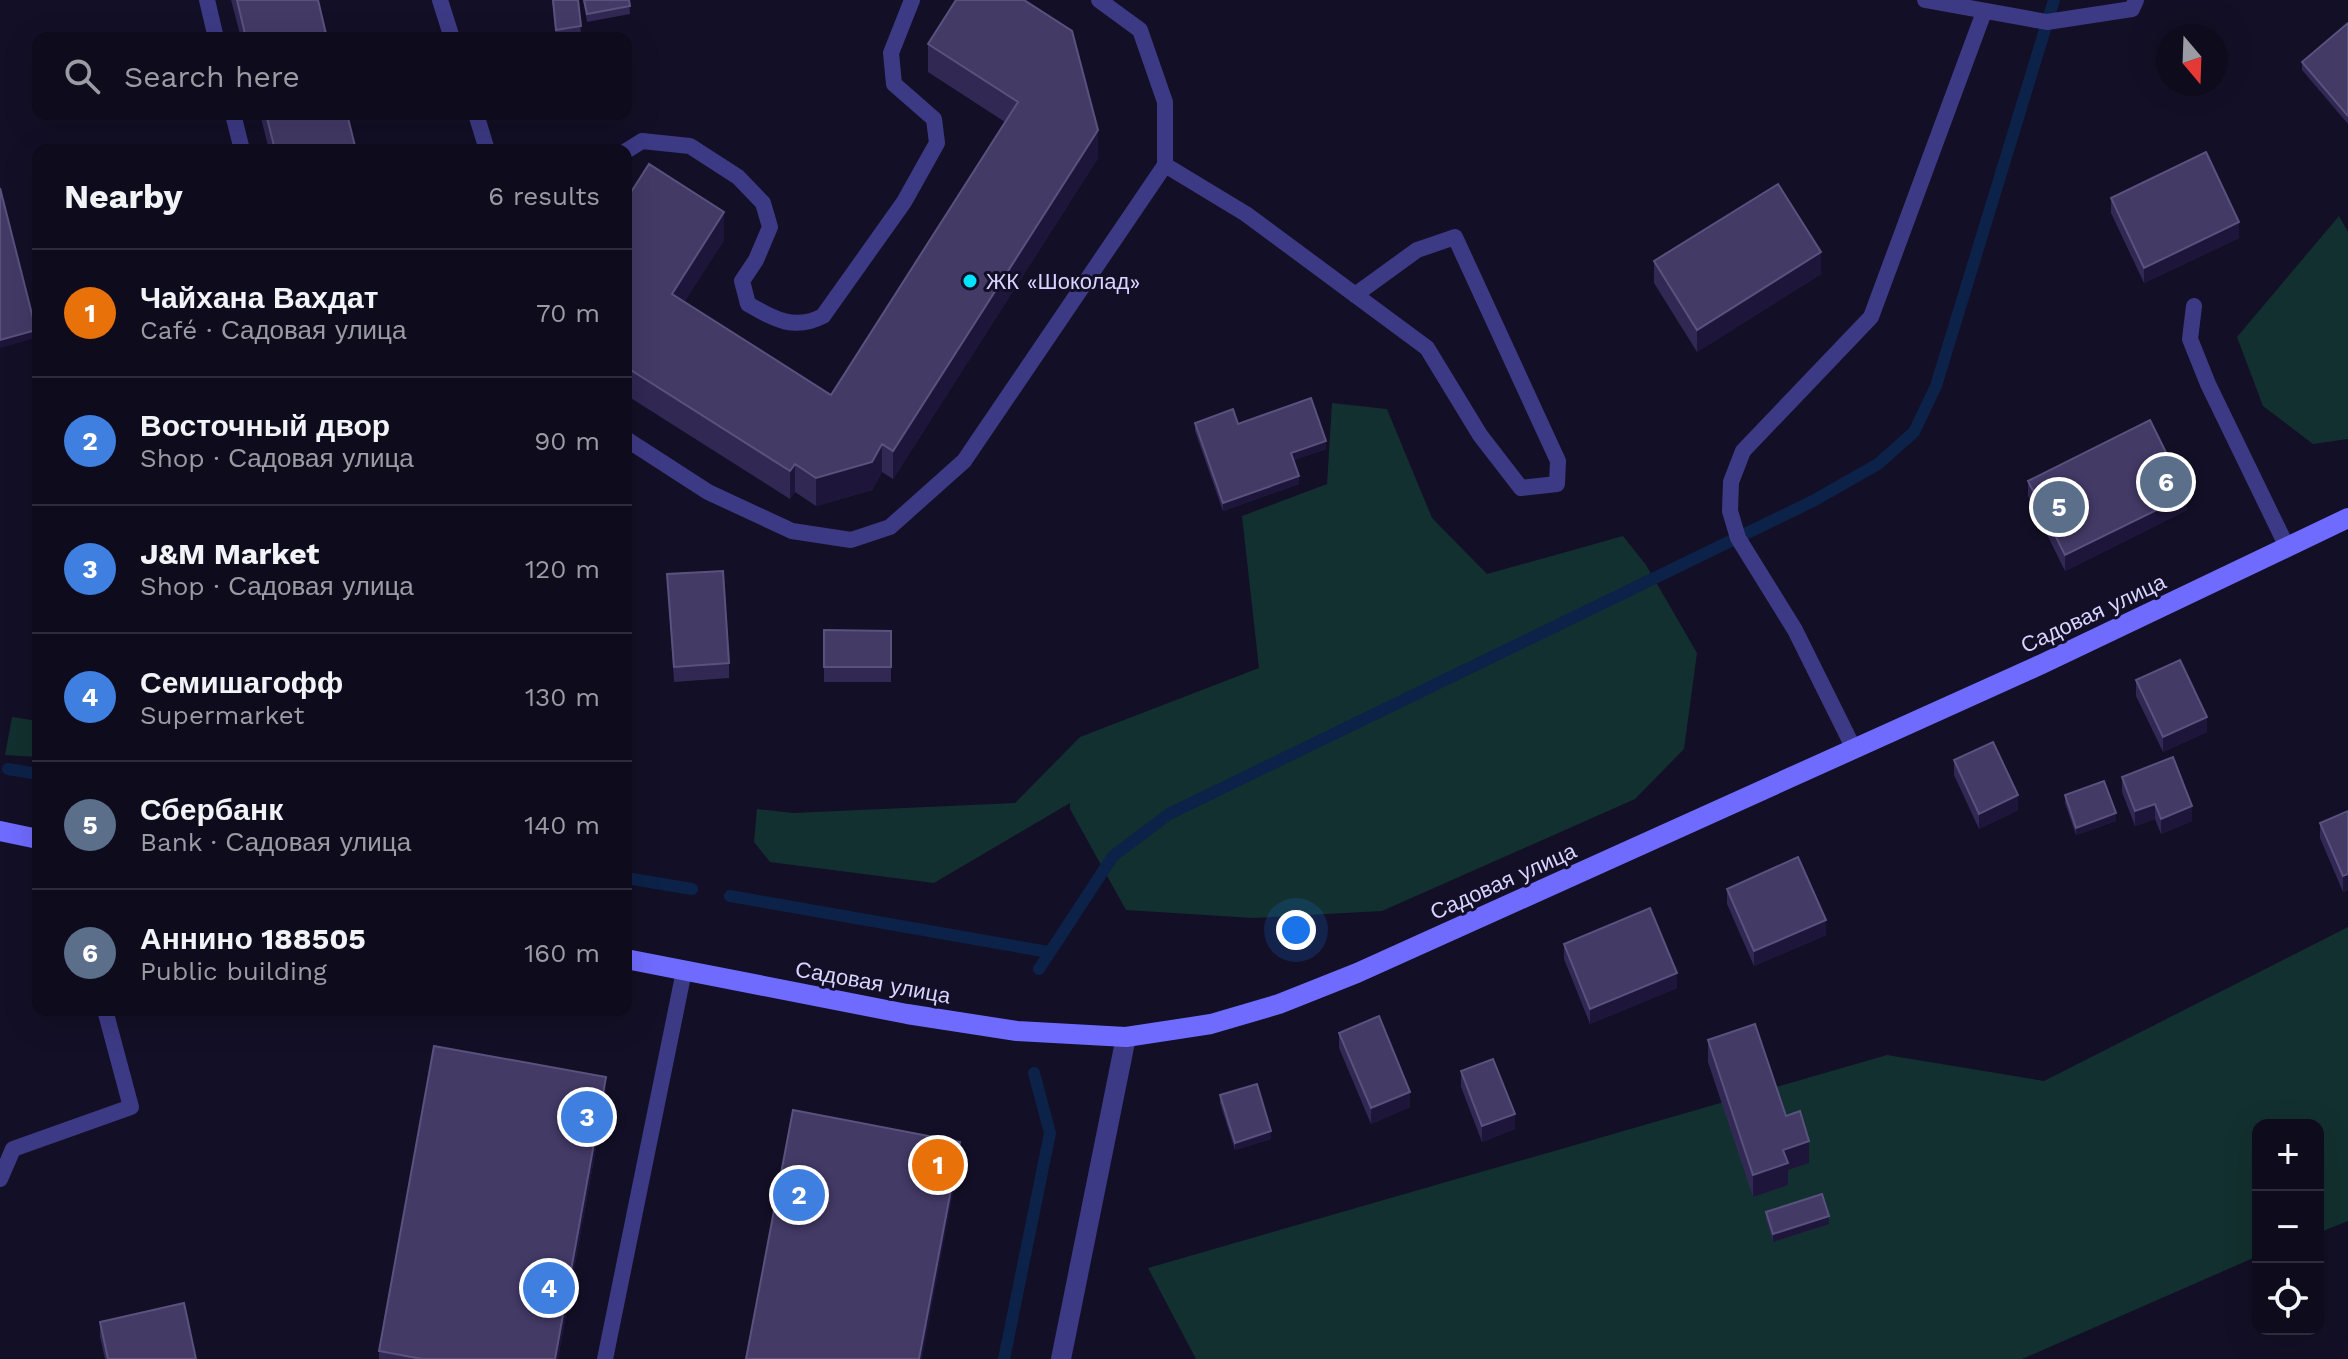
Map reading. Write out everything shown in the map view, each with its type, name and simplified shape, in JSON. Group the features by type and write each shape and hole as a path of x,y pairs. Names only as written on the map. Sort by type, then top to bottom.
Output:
{"main road":[{"name":"Садовая улица","path":"632,960 907,1014 1017,1031 1126,1037 1211,1024 1279,1004 1344,979 1854,749 2348,518"},
{"path":"0,831 32,838"}],"street":[{"path":"1061,1359 1126,1037"}],"lane":[{"path":"207,0 215,32"},
{"path":"440,0 450,32"},
{"path":"632,147 642,141 690,146 738,177 763,203 770,227 756,260 742,281 748,304 781,323 808,324 823,316 904,202 937,143 934,119 894,84 891,53 912,0"},
{"path":"632,443 708,492 792,531 851,540 890,527 964,461 1165,165 1165,102 1140,30 1099,0"},
{"path":"1925,0 2047,22 2132,9 2136,0"},
{"path":"1854,749 1795,630 1738,538 1730,511 1731,482 1743,451 1871,317 1984,12"},
{"path":"234,120 240,144"},
{"path":"478,120 485,144"},
{"path":"1165,165 1246,214 1355,295 1427,348 1480,435 1521,488 1557,484 1558,461 1455,237 1417,250 1355,295"},
{"path":"2194,306 2190,339 2208,384 2287,547"},
{"path":"605,1359 684,971"},
{"path":"0,1179 13,1149 131,1107 107,1016"}],"green space":[{"path":"2339,216 2348,232 2348,439 2313,444 2263,406 2237,337"},
{"path":"1332,403 1387,409 1432,518 1487,574 1623,536 1646,565 1697,653 1684,749 1635,799 1382,911 1253,918 1126,910 1070,809 1070,803 934,883 770,862 754,842 757,809 793,813 1015,803 1080,737 1259,668 1242,516 1327,484"},
{"path":"12,717 32,720 32,757 5,755"},
{"path":"2348,927 2348,1221 2324,1231 2324,1119 2252,1119 2252,1259 2022,1359 1196,1359 1148,1268 1887,1055 2044,1081"}],"building":[{"path":"237,0 318,0 326,32 245,32"},
{"path":"553,0 578,0 581,26 556,30"},
{"path":"584,0 629,0 630,6 587,14"},
{"name":"ЖК «Шоколад»","path":"956,0 1024,0 1072,31 1098,130 893,451 882,444 872,462 816,478 795,464 790,471 632,371 632,191 649,164 724,212 672,294 831,395 1018,102 928,44"},
{"path":"2348,23 2348,116 2302,62"},
{"path":"268,120 348,120 354,144 274,144"},
{"path":"2206,152 2239,222 2144,268 2111,198"},
{"path":"1778,184 1821,252 1697,330 1654,261"},
{"path":"0,188 32,314 32,331 0,340"},
{"path":"1311,398 1326,441 1291,453 1299,476 1223,503 1195,423 1233,409 1238,424"},
{"path":"2150,420 2187,495 2065,555 2028,481"},
{"path":"723,571 729,663 674,667 667,574"},
{"path":"824,630 891,631 891,667 824,667"},
{"path":"2180,660 2207,717 2163,737 2136,680"},
{"path":"1993,742 2018,795 1979,814 1954,760"},
{"path":"2173,757 2192,806 2161,819 2155,804 2135,811 2122,777"},
{"path":"2104,781 2116,813 2076,828 2065,795"},
{"path":"2348,811 2348,874 2343,876 2320,823"},
{"path":"1798,857 1826,920 1754,951 1727,889"},
{"path":"1650,908 1677,973 1590,1009 1564,944"},
{"path":"1379,1016 1410,1092 1371,1108 1339,1033"},
{"path":"1755,1024 1786,1116 1800,1111 1809,1141 1783,1150 1788,1163 1753,1175 1708,1040"},
{"path":"434,1046 606,1077 555,1359 422,1359 379,1351"},
{"path":"1493,1059 1515,1114 1482,1126 1461,1071"},
{"path":"1257,1084 1271,1131 1235,1143 1220,1095"},
{"path":"793,1110 960,1142 919,1359 746,1359"},
{"path":"1822,1194 1829,1216 1773,1234 1766,1212"},
{"path":"184,1303 196,1359 108,1359 100,1322"}],"waterway":[{"path":"1039,969 1113,856 1169,814 1813,501 1878,464 1914,432 1936,386 2054,0"},
{"path":"8,769 32,773"},
{"path":"632,879 692,889"},
{"path":"730,896 1048,952"},
{"path":"1004,1359 1050,1133 1034,1073"}],"place":[{"name":"ЖК «Шоколад»","path":"970,281"},
{"name":"Аннино 188505","path":"2166,482"},
{"name":"Сбербанк","path":"2059,507"},
{"name":"J&M Market","path":"587,1117"},
{"name":"Чайхана Вахдат","path":"938,1165"},
{"name":"Восточный двор","path":"799,1195"},
{"name":"Семишагофф","path":"549,1288"}]}
